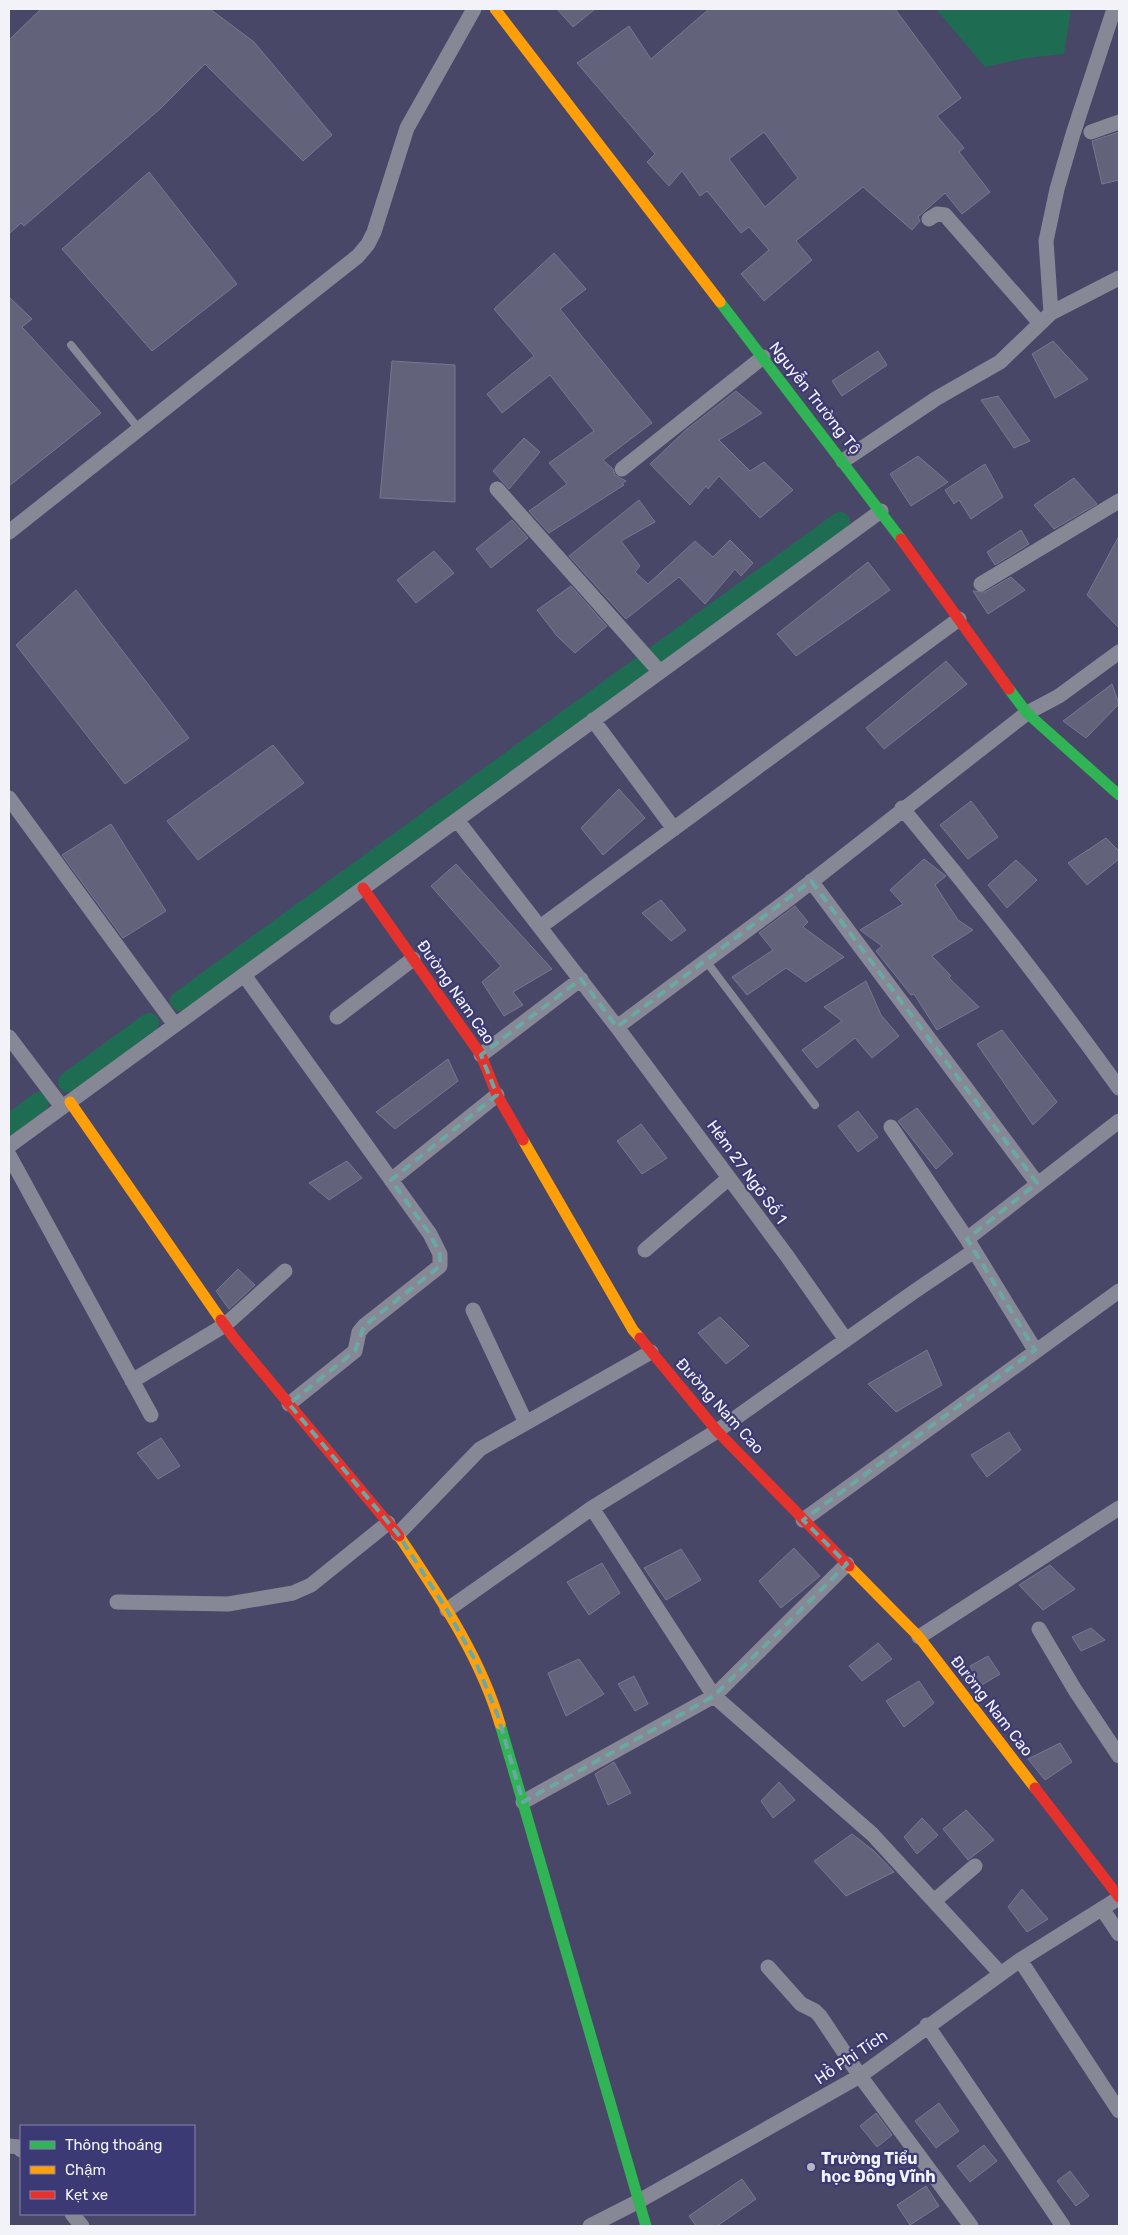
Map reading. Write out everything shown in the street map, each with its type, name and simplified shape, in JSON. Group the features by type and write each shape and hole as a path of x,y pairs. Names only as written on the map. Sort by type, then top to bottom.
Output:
{"street":[{"path":"9,532 358,256 368,244 374,232 407,128 474,9"},
{"name":"Nguyễn Trường Tộ","path":"495,9 881,511 1026,713 1119,795"},
{"path":"1046,318 1046,241 1057,189 1114,9"},
{"path":"1092,132 1119,122"},
{"path":"929,219 937,214 945,215 1046,318"},
{"path":"843,461 937,398 1000,362 1046,318 1119,278"},
{"path":"622,468 763,357"},
{"path":"497,489 660,672"},
{"path":"981,584 1119,501"},
{"path":"9,1146 881,511"},
{"path":"540,927 959,619"},
{"path":"617,1027 811,881 1026,713 1059,696 1119,652"},
{"path":"593,720 674,829"},
{"path":"9,798 175,1025"},
{"path":"902,808 1012,944 1119,1088"},
{"name":"Hẻm 27 Ngõ Số 1","path":"457,820 617,1027 846,1340"},
{"path":"811,881 1036,1183"},
{"name":"Đường Nam Cao","path":"363,888 481,1055 497,1095 633,1330 716,1431 918,1637 1119,1898"},
{"path":"337,1017 413,959"},
{"path":"244,975 430,1234 440,1254 440,1266 364,1326 359,1332 355,1351 289,1404"},
{"path":"481,1055 581,980"},
{"path":"9,1037 66,1104 225,1324 393,1528 447,1610 475,1660 498,1716 646,2226"},
{"path":"391,1180 497,1095"},
{"path":"447,1610 592,1508 716,1431 915,1290 970,1245 1036,1183 1119,1121"},
{"path":"892,1127 970,1245 1035,1350"},
{"path":"9,1155 151,1415"},
{"path":"645,1250 729,1178"},
{"path":"132,1381 225,1324 285,1271"},
{"path":"804,1520 1035,1350 1119,1291"},
{"path":"473,1310 526,1423"},
{"path":"117,1602 228,1604 293,1593 311,1585 393,1528 480,1449 651,1352"},
{"path":"592,1508 714,1696 872,1834 1001,1974"},
{"path":"918,1637 1119,1508"},
{"path":"523,1802 714,1696 847,1564"},
{"path":"1040,1629 1075,1690 1119,1756"},
{"path":"934,1901 975,1866"},
{"name":"Hồ Phi Tích","path":"590,2226 639,2201 860,2076 1020,1960 1103,1910 1119,1898"},
{"path":"1103,1910 1119,1934"},
{"path":"1020,1960 1119,2111"},
{"path":"768,1967 801,2004 815,2011 820,2016 860,2076 971,2226"},
{"path":"927,2026 1064,2226"},
{"path":"73,2215 82,2226"}],"lane":[{"path":"71,345 139,429"},
{"path":"706,961 815,1104"}],"highlighted area":[{"path":"811,881 1037,1183 967,1239 1035,1350 803,1520 847,1564 714,1696 523,1802 498,1716 475,1660 447,1610 398,1534 289,1404 355,1351 364,1326 440,1266 440,1254 430,1234 391,1180 497,1095 481,1055 581,979 617,1027"}],"shaded area":[{"path":"936,9 1071,9 1064,54 1026,58 985,67"}],"building":[{"path":"41,9 210,9 254,42 332,135 303,161 205,64 160,109 24,226 21,223 9,234 9,40"},
{"path":"557,9 595,9 573,27"},
{"path":"709,9 895,9 961,98 937,116 964,148 959,152 990,192 962,214 945,193 918,217 920,221 912,230 863,187 796,241 812,260 764,301 741,274 769,250 749,227 741,233 707,191 700,196 682,171 669,186 647,162 655,154 577,63 629,26 651,59","holes":["764,132 798,178 765,207 729,159"]},
{"path":"1119,132 1119,180 1102,184 1092,141"},
{"path":"149,172 237,284 152,351 62,249"},
{"path":"554,253 586,289 560,309 652,423 603,460 613,469 615,475 626,481 622,484 624,485 549,533 529,511 567,484 549,463 594,431 550,375 502,413 487,394 534,356 494,309"},
{"path":"9,297 32,319 22,327 101,413 9,486"},
{"path":"1053,341 1088,379 1055,398 1032,354"},
{"path":"878,351 887,365 842,396 832,381"},
{"path":"392,361 455,365 455,502 380,498"},
{"path":"736,391 762,413 719,440 750,471 764,462 793,490 760,518 719,476 708,489 706,486 690,505 650,464 686,430"},
{"path":"998,396 1030,441 1014,448 981,400"},
{"path":"524,438 540,452 509,489 493,471"},
{"path":"918,456 948,482 911,506 890,474"},
{"path":"985,464 1003,497 971,519 959,500 954,504 945,490"},
{"path":"1074,478 1097,504 1054,529 1034,505"},
{"path":"639,500 655,522 621,541 640,566 635,572 648,584 695,541 713,557 730,540 753,563 741,576 735,569 705,604 679,577 626,619 569,556"},
{"path":"512,520 528,538 491,568 476,549"},
{"path":"1021,530 1029,544 995,565 987,552"},
{"path":"1119,536 1119,628 1087,595"},
{"path":"434,551 454,573 416,603 397,580"},
{"path":"868,562 890,590 796,656 777,634"},
{"path":"1011,577 1025,590 988,614 973,591 985,592"},
{"path":"571,586 607,626 575,653 557,636 537,610"},
{"path":"76,590 189,738 125,784 16,645"},
{"path":"946,661 967,684 884,749 866,728"},
{"path":"1112,684 1119,704 1086,738 1063,721"},
{"path":"273,745 304,783 198,860 167,821"},
{"path":"619,789 645,818 603,855 581,828"},
{"path":"971,801 998,837 968,859 940,825"},
{"path":"111,824 166,911 123,938 62,855"},
{"path":"1106,838 1119,851 1119,859 1087,885 1068,863"},
{"path":"924,859 946,876 935,885 958,920 973,930 932,956 951,976 949,978 979,1007 937,1030 914,994 911,995 876,951 882,946 860,930 903,904 890,890"},
{"path":"1016,860 1037,880 1007,908 988,885"},
{"path":"456,864 552,969 513,992 523,1005 504,1016 482,982 501,966 431,886"},
{"path":"661,900 686,930 671,941 642,913"},
{"path":"795,906 808,922 803,927 844,957 806,982 786,968 747,995 732,977 773,950 759,933"},
{"path":"866,981 881,1015 899,1036 872,1058 855,1038 817,1068 802,1050 842,1021 824,1007"},
{"path":"1002,1030 1057,1102 1033,1125 977,1044"},
{"path":"448,1059 458,1081 395,1129 376,1112"},
{"path":"917,1108 953,1154 936,1169 898,1121"},
{"path":"858,1111 878,1137 858,1152 838,1126"},
{"path":"641,1124 667,1158 642,1174 617,1141"},
{"path":"347,1161 362,1178 329,1200 309,1183"},
{"path":"238,1269 255,1285 229,1309 216,1291"},
{"path":"720,1317 749,1346 726,1364 698,1333"},
{"path":"927,1350 942,1385 896,1412 868,1384"},
{"path":"1009,1432 1021,1450 987,1477 971,1455"},
{"path":"161,1438 180,1466 158,1479 137,1453"},
{"path":"794,1548 820,1576 781,1608 759,1581"},
{"path":"681,1549 701,1580 666,1600 644,1568"},
{"path":"602,1563 620,1593 589,1615 567,1582"},
{"path":"1050,1565 1075,1589 1043,1610 1019,1585"},
{"path":"1091,1628 1105,1640 1081,1651 1072,1637"},
{"path":"878,1643 892,1659 862,1681 849,1666"},
{"path":"988,1656 1000,1674 980,1686 970,1666"},
{"path":"579,1659 604,1694 566,1716 548,1673"},
{"path":"634,1676 648,1704 635,1711 618,1684"},
{"path":"919,1681 934,1703 904,1727 886,1701"},
{"path":"1060,1743 1072,1762 1045,1780 1028,1759"},
{"path":"614,1762 631,1793 608,1805 595,1774"},
{"path":"779,1782 795,1800 773,1818 761,1801"},
{"path":"966,1810 994,1840 968,1860 943,1829"},
{"path":"922,1818 938,1835 917,1854 904,1837"},
{"path":"852,1834 874,1851 894,1872 846,1896 814,1861"},
{"path":"1022,1889 1048,1919 1027,1932 1008,1907"},
{"path":"939,2103 959,2131 936,2148 915,2121"},
{"path":"876,2113 892,2135 877,2147 860,2126"},
{"path":"984,2145 997,2161 970,2182 957,2166"},
{"path":"1070,2171 1089,2196 1076,2206 1057,2181"},
{"path":"742,2179 756,2199 717,2226 696,2226 689,2216"},
{"path":"926,2186 939,2206 910,2225 897,2205"}],"waterway":[{"path":"180,1001 840,522"},
{"path":"68,1082 149,1023"},
{"path":"9,1125 39,1102"}],"traffic: fast":[{"path":"720,302 901,539"},
{"path":"1009,689 1027,713 1119,795"},
{"path":"500,1724 646,2226"}],"traffic: slow":[{"path":"495,9 720,302"},
{"path":"70,1102 221,1320"},
{"path":"523,1140 633,1330 640,1338"},
{"path":"399,1536 443,1603 470,1650 492,1699 500,1724"},
{"path":"849,1566 919,1637 1035,1788"}],"traffic: jam":[{"path":"901,539 1009,689"},
{"path":"363,888 481,1055 497,1095 523,1140"},
{"path":"221,1320 399,1536"},
{"path":"640,1338 717,1431 849,1566"},
{"path":"1035,1788 1119,1897"}],"place":[{"name":"Trường Tiểu học Đông Vĩnh","path":"811,2167"}]}
